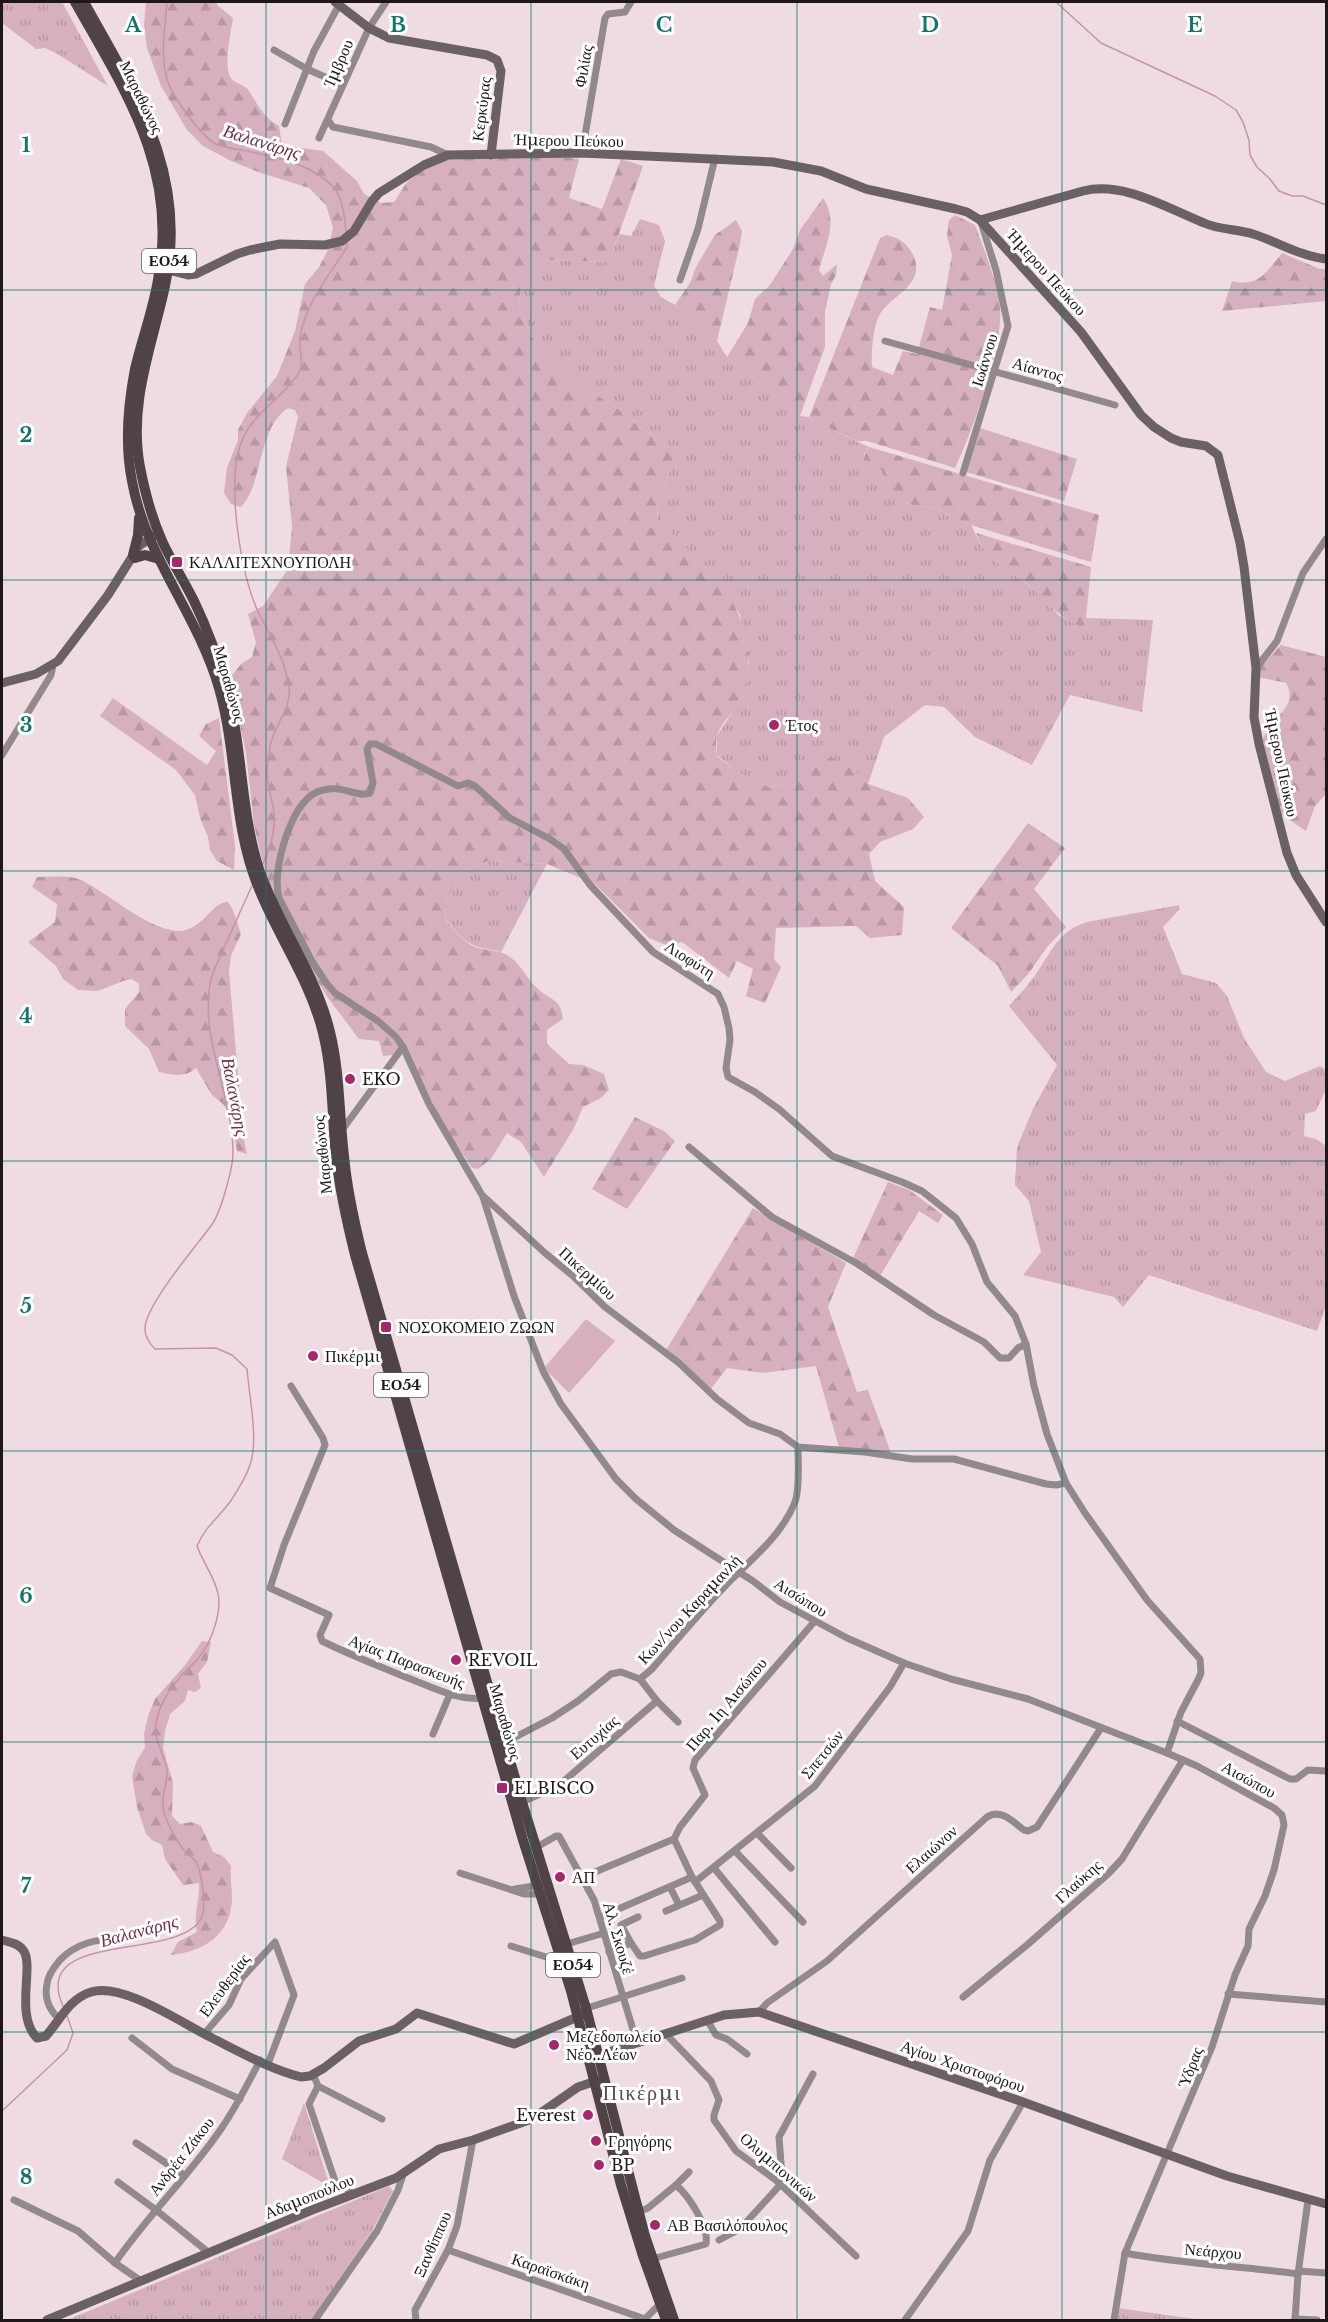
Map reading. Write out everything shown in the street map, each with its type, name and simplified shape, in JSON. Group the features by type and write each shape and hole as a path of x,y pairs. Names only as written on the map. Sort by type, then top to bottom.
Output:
{"main road":[{"name":"Μαραθώνος","path":"75,2 142,126 154,165 161,201 163,235 160,267 136,369 130,413 131,480 139,509 195,603 221,669 237,733 252,859"},
{"name":"Μαραθώνος","path":"84,2 136,94 157,144 165,176 170,213 168,270 142,376 137,428 142,477 159,559 199,634 217,682 229,734 241,821 252,859 263,891 307,987 323,1034 330,1083 336,1159 347,1225 483,1698 544,1888 567,1944 593,2057 652,2259 674,2320"},
{"path":"139,509 139,533 133,558 145,555 159,559"},
{"name":"Μαραθώνος","path":"263,891 309,975 324,1009 335,1060 349,1196 360,1245 504,1743 537,1846 559,1955 582,2012"},
{"name":"Μαραθώνος","path":"601,2083 621,2185 666,2320"}],"street":[{"name":"Ίμβρου","path":"319,138 369,28 386,2"},
{"name":"Φιλίας","path":"582,153 605,18 608,14 625,12 631,2"},
{"name":"Κερκύρας","path":"337,3 369,28 389,38 487,55 497,60 501,71 491,154"},
{"path":"285,124 337,3"},
{"path":"274,50 307,69 343,85"},
{"path":"328,120 333,127 431,147 448,155"},
{"name":"Ήμερου Πεύκου","path":"168,270 188,275 196,274 234,255 250,250 280,244 329,244 342,241 357,228 379,193 424,165 448,155 582,153 773,162 812,169 866,189 956,209 980,220 1081,332 1141,415 1171,438 1206,446 1218,455 1240,543 1256,668 1254,717 1287,853 1296,875 1326,922"},
{"path":"680,280 698,229 715,158"},
{"path":"980,220 1083,191 1109,188 1134,195 1214,227 1250,233 1298,253 1326,259"},
{"name":"Ιωάννου","path":"963,473 1005,339 1008,320 980,220"},
{"name":"Αίαντος","path":"885,341 1115,405"},
{"path":"2,683 36,674 62,657 133,558 139,546 155,539"},
{"path":"1256,668 1277,640 1303,573 1326,539"},
{"path":"2,755 51,675 53,665"},
{"name":"Λιοφύτη","path":"368,746 376,744 458,786 468,783 475,786 510,818 564,849 590,885 653,952 718,994 729,1028 730,1040 726,1071 728,1077 779,1109 832,1156 903,1182 921,1191 956,1218 972,1244 987,1282 1015,1316 1026,1344"},
{"name":"Πικερμίου","path":"368,746 373,786 370,793 364,795 340,788 331,788 309,796 294,817 277,870 276,888 312,963 335,993 388,1029 403,1047 429,1104 482,1195 605,1307 679,1363 717,1398 749,1423 780,1434 798,1447 912,1459 954,1459 1046,1484 1066,1483"},
{"path":"341,1131 403,1047"},
{"path":"689,1147 772,1217 856,1263 934,1315 984,1342 1000,1358 1009,1358 1018,1347 1026,1344 1047,1434 1066,1483 1147,1600 1200,1659 1201,1673 1177,1721 1167,1753"},
{"name":"Αισώπου","path":"482,1195 517,1306 543,1371 561,1404 616,1479 636,1499 674,1530 780,1602 814,1622 904,1663 951,1679 1017,1695 1167,1753 1274,1808 1284,1820"},
{"name":"Αγίας Παρασκευής","path":"291,1386 324,1438 325,1445 284,1545 270,1586 273,1590 329,1614 319,1637 323,1642 356,1658 450,1694 472,1699 483,1698"},
{"name":"Κων/νου Καραμανλή","path":"504,1743 552,1718 578,1701 611,1674 621,1672 640,1679 652,1669 727,1584 770,1540 795,1502 798,1447"},
{"name":"Παρ. 1η Αισώπου","path":"674,1839 680,1827 705,1795 693,1768 694,1760 814,1622"},
{"name":"Σπετσών","path":"600,1917 694,1879 714,1868 815,1786 877,1704 904,1663"},
{"path":"640,1679 657,1701 678,1722"},
{"path":"433,1734 450,1694"},
{"name":"Ευτυχίας","path":"522,1802 558,1786 657,1701"},
{"path":"1177,1721 1290,1779 1296,1779 1308,1770 1326,1771"},
{"name":"Ελαιώνον","path":"759,2012 767,2003 827,1961 987,1816 993,1813 1001,1814 1028,1831 1037,1827 1101,1728"},
{"name":"Γλαύκης","path":"963,1997 1028,1945 1122,1859 1183,1760"},
{"name":"Ύδρας","path":"1114,2320 1125,2253 1212,2047 1228,1994 1248,1946 1249,1929 1265,1896 1274,1870 1284,1820"},
{"path":"758,1833 790,1868"},
{"name":"Αλ. Σκουζέ","path":"537,1846 560,1836 583,1877 600,1917 637,2043"},
{"path":"583,1877 674,1839 694,1879 720,1921 719,1927 695,1940 640,1956 621,1925 638,1917"},
{"path":"735,1851 803,1922"},
{"path":"714,1868 775,1942"},
{"path":"460,1873 508,1888 544,1888"},
{"path":"670,1887 679,1905"},
{"path":"666,1911 703,1895"},
{"path":"58,2018 49,2007 46,1989 49,1976 60,1960 81,1944 148,1932"},
{"path":"567,1944 604,1933"},
{"path":"2,1940 19,1946 26,1955 27,2010 34,2035 38,2038 43,2038 66,2009 90,1992 112,1991 137,2000 204,2034 301,2077 313,2074 358,2041 392,2031 417,2013 514,2044 582,2012 682,1978"},
{"name":"Ελευθερίας","path":"204,2034 229,2005 241,1979 275,1942 294,1995 264,2062"},
{"path":"609,1952 631,1944"},
{"path":"511,1947 546,1957 559,1955"},
{"path":"1228,1994 1326,2002"},
{"name":"Αγίου Χριστοφόρου","path":"593,2057 707,2020 734,2013 759,2012 1023,2102 1227,2176 1326,2204"},
{"path":"707,2020 716,2035 726,2039 747,2054"},
{"name":"Ολυμπιονικών","path":"666,2034 716,2089 719,2100 713,2118 731,2145 759,2169 779,2182 856,2256"},
{"path":"132,2038 172,2069 240,2099"},
{"name":"Ανδρέα Ζάκου","path":"115,2263 134,2235 221,2129 264,2062"},
{"path":"313,2074 318,2086 382,2119"},
{"path":"719,2240 740,2229 782,2177 780,2135 813,2074"},
{"name":"Αδαμοπούλου","path":"46,2320 208,2252 403,2175 439,2149 473,2140 532,2119 575,2090 601,2083"},
{"path":"318,2086 309,2103 335,2182 353,2194"},
{"path":"905,2320 968,2231 990,2160 1023,2102"},
{"name":"Ξανθίππου","path":"416,2320 415,2310 448,2250 460,2218 473,2140"},
{"path":"136,2143 184,2175"},
{"path":"638,2212 648,2208 689,2172"},
{"path":"315,2320 376,2231 398,2190 403,2175"},
{"path":"118,2182 208,2252"},
{"path":"652,2259 695,2249 706,2244 707,2237 690,2200 676,2185"},
{"path":"1308,2199 1295,2320 1317,2320"},
{"path":"14,2200 78,2231 115,2263 141,2281"},
{"name":"Καραϊσκάκη","path":"448,2250 644,2320 660,2304"},
{"name":"Νεάρχου","path":"1125,2253 1164,2260 1299,2273 1326,2273"}],"green space":[{"path":"2,2 62,2 108,86 56,53 45,48 36,49 2,23"},
{"path":"146,2 217,2 217,5 233,18 228,49 231,78 247,89 265,115 279,126 282,145 323,151 357,181 364,194 381,203 394,202 407,182 424,169 446,159 543,155 579,159 569,198 602,209 621,159 643,166 609,262 537,260 521,286 519,308 535,342 561,378 584,386 642,429 664,440 674,452 670,471 657,503 658,521 714,576 729,596 740,617 747,640 748,666 743,694 719,732 716,742 717,756 737,772 770,788 785,784 798,767 831,757 854,770 868,784 908,798 924,817 913,829 880,842 869,854 875,881 904,907 902,935 870,938 856,926 776,928 774,959 781,967 765,1003 746,996 753,969 737,961 729,978 682,942 666,945 649,938 595,884 547,864 488,861 465,870 447,897 445,919 458,935 471,945 503,953 512,958 534,985 558,1003 563,1019 547,1030 547,1044 569,1064 583,1065 604,1074 609,1090 601,1098 583,1107 574,1128 544,1177 521,1142 507,1133 491,1159 478,1169 472,1168 441,1121 405,1045 393,1055 383,1056 379,1041 359,1039 328,998 306,962 269,882 254,825 246,753 230,678 241,664 252,657 256,642 248,614 263,606 288,569 292,526 286,467 298,417 295,410 288,408 278,417 271,429 254,484 241,507 231,504 224,493 227,468 238,440 238,430 247,413 277,376 295,331 305,284 319,267 328,250 333,228 326,205 309,188 229,160 203,146 187,130 161,86 147,48 144,25"},
{"path":"823,198 828,207 830,225 819,270 823,276 837,264 836,275 831,284 825,312 825,347 800,416 727,357 748,323 755,299 770,285 793,249 800,230"},
{"path":"955,215 975,225 994,278 999,299 1000,324 985,389 955,468 867,441 857,441 809,417 880,238 887,235 901,241 910,249 916,264 916,273 906,288 879,316 873,341 872,367 893,375 903,351 917,354 930,307 942,310 952,255 947,236 949,220"},
{"path":"640,219 659,225 665,241 654,286 661,297 675,305 717,341 727,357 800,416 809,417 869,447 864,454 866,466 877,467 882,471 883,479 908,504 935,508 971,525 982,547 1047,601 1058,615 1085,628 1086,618 1153,620 1142,712 1070,695 1032,765 975,737 944,707 925,705 884,737 868,784 854,770 798,767 785,784 770,788 737,772 717,755 717,736 742,697 749,663 740,614 697,558 658,521 657,503 670,471 664,440 642,429 584,386 561,378 535,342 519,308 521,286 537,260 609,262 619,234 631,236"},
{"path":"736,220 742,231 740,244 717,341 675,305 690,283 696,267 715,235"},
{"path":"1282,253 1320,269 1326,269 1326,301 1222,311 1232,281 1241,283 1256,280 1267,272"},
{"path":"980,428 1077,459 1064,501 966,472"},
{"path":"869,447 1099,515 1091,562 971,525 935,508 908,504 893,498 889,493 889,483 883,479 882,471 877,467 866,466 864,456"},
{"path":"976,533 1091,567 1085,628 1067,619 1030,586 994,561 980,543"},
{"path":"1281,645 1326,657 1326,794 1315,806 1306,831 1278,812 1264,752 1263,739 1287,705 1289,691 1286,683 1258,677 1259,668"},
{"path":"113,698 207,765 216,751 199,736 206,724 219,718 235,846 234,870 217,861 210,850 195,795 176,770 100,716"},
{"path":"1028,823 1065,848 1034,889 1066,927 1011,992 998,966 951,928"},
{"path":"488,861 547,864 501,952 478,947 468,942 445,918 447,897 465,870"},
{"path":"37,877 79,879 145,920 177,931 194,927 217,906 228,902 241,934 231,956 229,971 247,1154 237,1151 231,1116 223,1104 212,1095 196,1068 174,1075 159,1072 149,1049 125,1026 125,1009 139,992 139,984 132,979 98,991 78,990 63,979 56,966 28,942 55,922 57,904 32,887"},
{"path":"1179,905 1180,909 1163,927 1182,974 1216,983 1227,996 1244,1038 1266,1072 1285,1081 1320,1066 1326,1070 1326,1089 1316,1111 1305,1114 1304,1136 1316,1139 1326,1146 1326,1306 1317,1331 1149,1275 1123,1307 1114,1297 1023,1275 1041,1252 1029,1201 1015,1185 1017,1147 1033,1109 1057,1065 1009,1006 1030,982 1055,945 1077,926 1087,922"},
{"path":"635,1117 664,1131 675,1141 627,1209 592,1189"},
{"path":"888,1182 909,1190 943,1215 938,1223 919,1211 880,1276 853,1258"},
{"path":"753,1208 846,1263 828,1307 857,1392 868,1390 891,1453 839,1448 816,1366 763,1373 727,1368 711,1389 666,1350"},
{"path":"586,1319 615,1341 569,1393 544,1368"},
{"path":"202,1641 211,1642 207,1662 198,1674 201,1688 195,1692 188,1690 185,1701 170,1714 163,1748 173,1783 172,1816 180,1824 192,1822 201,1826 213,1852 224,1857 231,1866 232,1899 227,1923 221,1932 194,1950 171,1955 178,1942 197,1932 199,1883 183,1885 165,1859 162,1845 146,1834 137,1807 132,1776 137,1760 145,1748 144,1734 155,1699 185,1665"},
{"path":"304,2103 330,2187 282,2159"},
{"path":"389,2186 393,2191 372,2231 311,2320 67,2320"},
{"path":"1118,2308 1202,2320 1117,2320"}],"waterway":[{"name":"Βαλανάρης","path":"167,2 164,40 165,70 174,95 187,114 216,144 270,156 316,173 334,188 340,197 346,232"},
{"path":"1056,2 1101,43 1215,96 1236,110 1249,140 1250,155 1257,167 1279,191 1292,196 1303,196 1326,205"},
{"name":"Βαλανάρης","path":"262,866 270,847 274,827 267,775 269,752 273,735 288,701 289,687 280,655 256,607 246,575 236,517 236,465 239,449 251,425 287,388 301,368 300,338 307,313 312,301 347,247 347,242"},
{"name":"Βαλανάρης","path":"63,2006 58,1982 68,1966 87,1956 168,1939 190,1930 202,1916 203,1911 203,1889 198,1867 195,1860 183,1849 164,1813 167,1768 157,1738 156,1725 167,1695 183,1673 198,1659 214,1630 219,1608 218,1594 197,1546 208,1528 230,1502 248,1470 253,1455 253,1418 247,1369 232,1355 216,1348 155,1349 148,1340 145,1329 147,1319 162,1291 213,1223 230,1176 233,1158 232,1133 210,1032 209,991 215,969 252,886"},
{"name":"Βαλανάρης","path":"2,2111 67,2050 73,2033 67,2016"}],"place":[{"name":"ΚΑΛΛΙΤΕΧΝΟΥΠΟΛΗ","path":"177,562"},
{"name":"Έτος","path":"774,725"},
{"name":"EKO","path":"350,1079"},
{"name":"ΝΟΣΟΚΟΜΕΙΟ ΖΩΩΝ","path":"386,1327"},
{"name":"Πικέρμι","path":"313,1356"},
{"name":"REVOIL","path":"456,1660"},
{"name":"ELBISCO","path":"502,1788"},
{"name":"ΑΠ","path":"560,1877"},
{"name":"Μεζεδοπωλείο Νέο..Λέων","path":"554,2045"},
{"name":"Everest","path":"588,2115"},
{"name":"Γρηγόρης","path":"596,2141"},
{"name":"BP","path":"599,2165"},
{"name":"ΑΒ Βασιλόπουλος","path":"655,2225"}],"district":[{"name":"Πικέρμι","path":"642,2093"}]}
